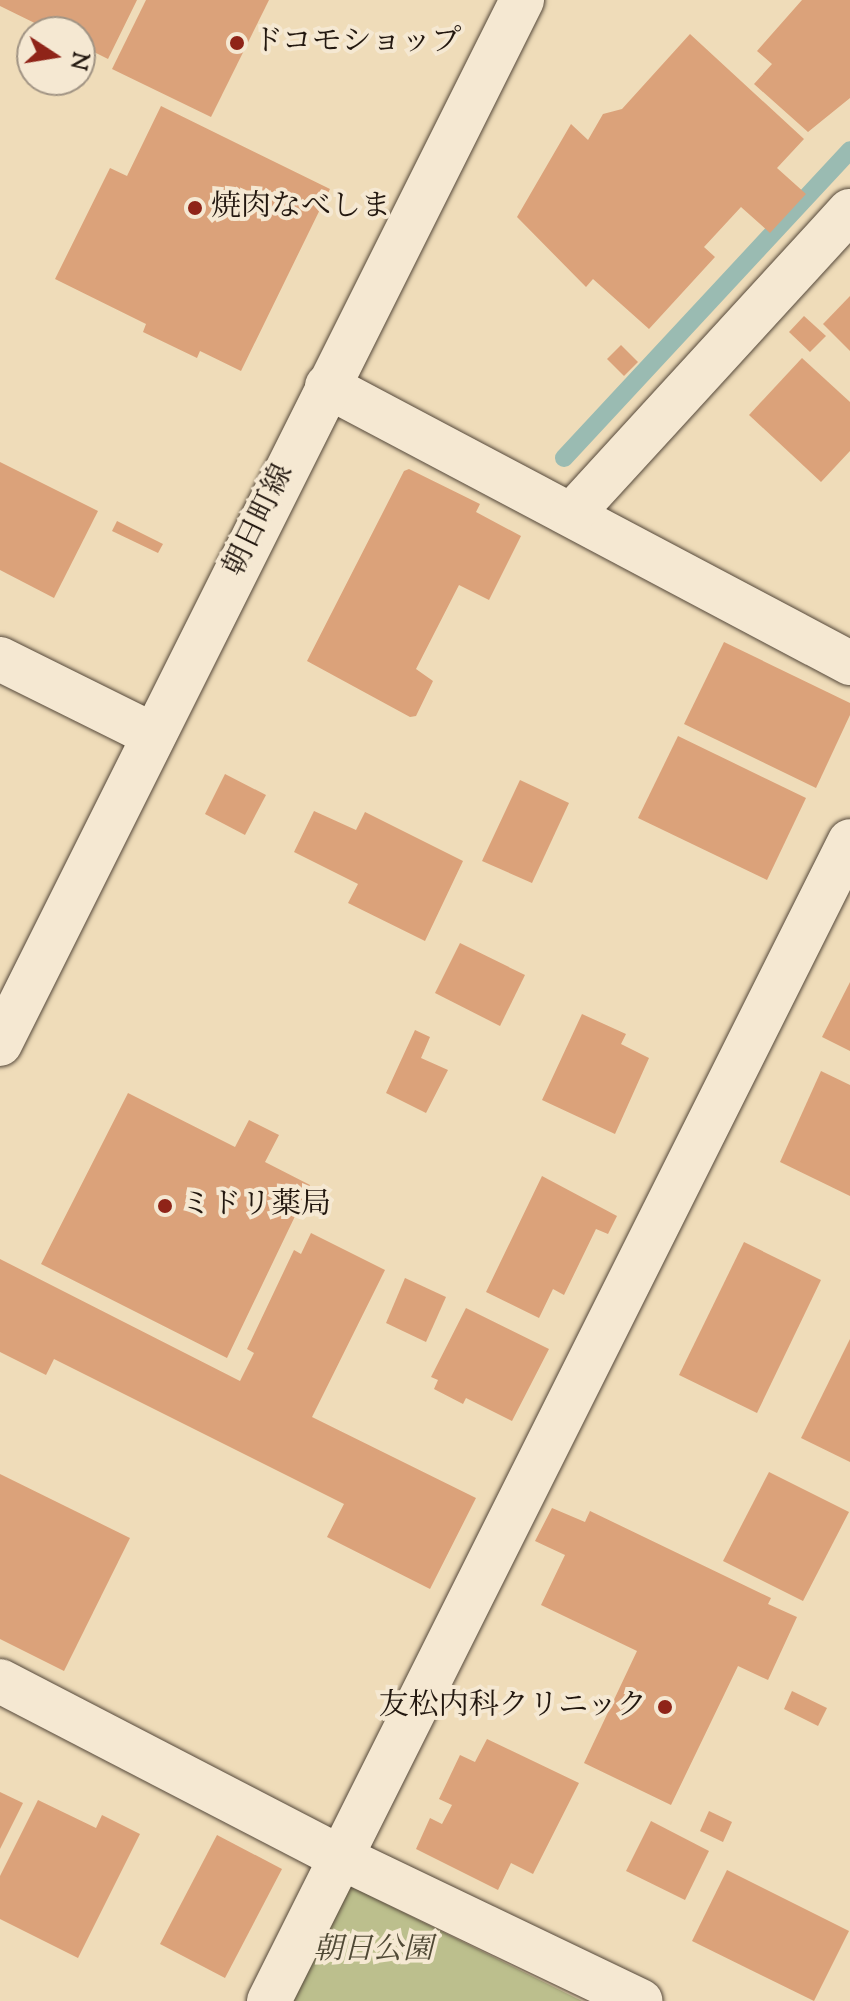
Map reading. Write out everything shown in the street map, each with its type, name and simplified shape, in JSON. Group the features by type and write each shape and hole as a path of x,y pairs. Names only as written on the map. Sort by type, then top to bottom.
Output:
{"street":[{"name":"朝日町線","path":"0,1044 522,0"},
{"path":"572,514 850,211"},
{"path":"327,386 850,663"},
{"path":"0,659 153,735"},
{"path":"269,2001 850,841"},
{"path":"0,1681 342,1858 641,2001"}],"green space":[{"name":"朝日公園","path":"350,1886 582,2001 293,2001"}],"building":[{"path":"0,0 137,0 108,59 96,53 96,16 20,16 0,6"},
{"path":"146,0 269,0 211,117 112,69"},
{"path":"802,0 850,0 850,98 808,132 754,84 772,64 757,51"},
{"path":"690,34 804,139 777,168 806,194 770,233 741,207 704,247 715,257 649,329 593,279 586,287 517,217 571,124 588,140 603,114 622,109"},
{"path":"161,106 330,189 241,371 200,351 197,358 143,332 146,324 55,279 110,168 127,176"},
{"path":"850,296 850,351 823,324"},
{"path":"804,316 826,336 810,352 789,332"},
{"path":"621,345 638,362 624,376 607,359"},
{"path":"802,358 850,402 850,451 821,482 749,415"},
{"path":"0,462 98,511 54,598 0,570"},
{"path":"409,469 480,504 476,512 521,536 489,600 459,585 416,669 433,681 416,716 410,717 307,661 404,471"},
{"path":"117,521 163,544 158,553 112,531"},
{"path":"724,642 850,703 850,715 816,788 684,724"},
{"path":"678,736 806,798 767,880 638,818"},
{"path":"225,774 266,795 245,835 205,814"},
{"path":"520,780 569,803 532,883 482,861"},
{"path":"314,811 356,830 365,812 463,861 425,941 348,903 358,884 294,852"},
{"path":"460,943 525,975 500,1026 435,993"},
{"path":"850,982 850,1051 822,1037"},
{"path":"582,1014 626,1034 621,1044 649,1058 615,1134 542,1100"},
{"path":"415,1030 430,1037 421,1058 448,1070 426,1113 386,1093"},
{"path":"821,1071 850,1085 850,1196 780,1162"},
{"path":"128,1093 235,1147 249,1120 279,1135 265,1162 310,1185 227,1358 41,1264"},
{"path":"542,1176 617,1216 608,1234 596,1229 564,1295 553,1289 539,1318 486,1292"},
{"path":"311,1233 385,1270 312,1417 476,1498 430,1589 327,1537 344,1504 54,1359 46,1375 0,1352 0,1259 240,1381 254,1353 247,1349 294,1250 301,1254"},
{"path":"744,1242 821,1280 757,1413 679,1375"},
{"path":"405,1278 446,1297 426,1342 386,1323"},
{"path":"466,1308 549,1349 512,1421 466,1398 463,1404 434,1389 438,1380 431,1377"},
{"path":"850,1339 850,1462 801,1438"},
{"path":"769,1472 849,1512 803,1601 723,1561"},
{"path":"0,1474 130,1538 64,1671 0,1639"},
{"name":"友松内科クリニック","path":"552,1508 585,1522 590,1511 771,1598 768,1604 797,1617 768,1680 738,1666 671,1805 584,1763 637,1651 541,1605 565,1555 535,1541"},
{"path":"792,1691 827,1708 818,1726 784,1709"},
{"path":"487,1739 579,1783 533,1874 511,1863 498,1890 416,1849 430,1818 442,1824 452,1805 439,1799 460,1755 475,1762"},
{"path":"0,1792 23,1803 0,1849"},
{"path":"38,1800 96,1828 102,1815 140,1834 78,1958 0,1919 0,1876"},
{"path":"709,1811 732,1822 723,1842 700,1831"},
{"path":"651,1821 709,1851 685,1900 626,1871"},
{"path":"217,1835 282,1869 225,1978 160,1944"},
{"path":"727,1870 849,1931 814,2001 692,1941"}],"waterway":[{"path":"564,458 850,150"}],"place":[{"name":"ドコモショップ","path":"237,43"},
{"name":"焼肉なべしま","path":"195,208"},
{"name":"ミドリ薬局","path":"165,1206"},
{"name":"友松内科クリニック","path":"665,1707"}]}
